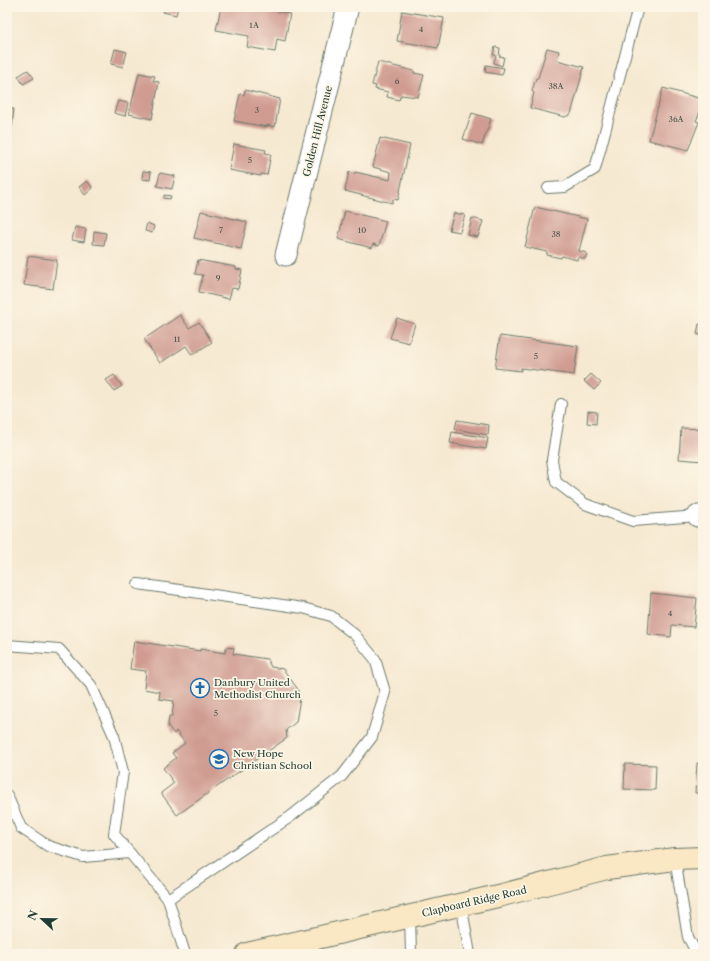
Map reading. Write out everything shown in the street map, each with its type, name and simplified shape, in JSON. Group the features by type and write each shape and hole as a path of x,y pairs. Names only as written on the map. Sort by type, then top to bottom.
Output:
{"main road":[{"name":"Clapboard Ridge Road","path":"247,954 607,868 675,859 703,858"}],"street":[{"name":"Golden Hill Avenue","path":"286,255 348,7"}],"lane":[{"path":"548,188 565,187 595,168 638,7"},
{"path":"561,404 552,460 556,482 586,504 633,521 701,516"},
{"path":"138,584 303,608 331,616 355,635 375,659 384,692 372,737 342,776 290,817 168,899"},
{"path":"7,645 60,649 91,685 114,736 123,772 114,834 168,899 185,954"},
{"path":"7,795 21,828 48,846 84,857 130,853"},
{"path":"675,859 688,937 697,954"},
{"path":"461,904 470,954"},
{"path":"410,916 411,954"}],"building":[{"path":"165,7 178,7 176,15 163,12"},
{"path":"221,7 253,7 290,14 285,41 277,39 275,52 247,47 249,36 216,30"},
{"path":"402,11 444,18 438,48 397,41"},
{"path":"495,47 500,48 499,56 504,57 502,66 494,63 496,55 493,55"},
{"path":"547,48 559,51 557,60 584,67 571,114 565,117 530,108 534,93 532,91 536,78 538,78"},
{"path":"115,49 127,52 123,67 111,64"},
{"path":"378,62 424,75 418,97 401,95 399,100 387,97 388,92 375,89 376,86 372,85"},
{"path":"486,65 504,68 502,75 485,72"},
{"path":"28,70 34,78 23,84 18,76"},
{"path":"139,73 155,76 153,81 159,82 152,119 129,114"},
{"path":"663,88 702,99 700,107 702,107 696,121 699,122 688,150 649,140"},
{"path":"245,90 280,99 275,127 234,121 240,94 244,95"},
{"path":"118,101 128,103 125,116 114,113"},
{"path":"7,109 14,109 11,134 7,134"},
{"path":"472,113 491,119 482,145 463,139"},
{"path":"380,138 410,145 398,200 393,199 392,203 345,191 349,172 390,180 391,172 373,167"},
{"path":"10,140 11,149 7,149 7,141"},
{"path":"234,144 266,150 265,153 271,154 267,175 261,174 261,176 229,170"},
{"path":"143,171 151,172 150,180 142,179"},
{"path":"160,173 175,176 172,189 157,186"},
{"path":"87,181 93,188 85,195 79,187"},
{"path":"164,195 171,196 170,199 164,198"},
{"path":"535,207 587,219 579,251 587,253 585,259 578,257 577,260 562,256 561,258 547,255 547,252 525,247"},
{"path":"201,211 247,222 241,249 194,238"},
{"path":"345,211 386,221 379,246 373,244 372,248 338,239"},
{"path":"454,213 465,215 460,232 449,230"},
{"path":"472,218 483,221 478,237 468,235"},
{"path":"147,223 154,226 152,233 145,231"},
{"path":"75,227 86,229 84,242 72,240"},
{"path":"94,231 106,233 104,245 93,244"},
{"path":"28,256 57,260 53,289 24,285"},
{"path":"198,260 236,267 236,269 242,270 238,289 232,288 229,299 199,292 203,275 195,274"},
{"path":"180,315 189,328 199,322 212,342 192,355 186,346 160,363 144,339"},
{"path":"397,318 415,324 409,343 390,338"},
{"path":"699,324 703,325 703,336 697,334"},
{"path":"500,336 578,346 574,375 521,368 521,371 495,368"},
{"path":"591,374 601,383 594,390 584,381"},
{"path":"114,375 122,386 114,391 106,380"},
{"path":"588,411 597,412 596,424 587,423"},
{"path":"457,420 489,425 488,435 455,429"},
{"path":"681,428 703,429 703,461 679,459"},
{"path":"452,432 488,438 486,449 450,443"},
{"path":"651,593 697,598 694,627 672,625 671,637 648,634"},
{"path":"134,641 200,651 200,649 225,653 226,647 234,648 233,654 267,659 271,667 283,669 297,688 299,693 298,698 300,698 296,722 286,730 287,738 177,815 161,793 174,783 163,768 176,758 172,753 185,743 176,731 174,734 168,726 169,716 172,716 174,701 159,699 160,692 144,689 146,671 130,669"},
{"path":"697,763 703,763 703,793 695,793"},
{"path":"625,764 656,765 655,790 624,789"}],"place":[{"name":"Danbury United Methodist Church","path":"200,688"},
{"name":"New Hope Christian School","path":"219,759"}]}
